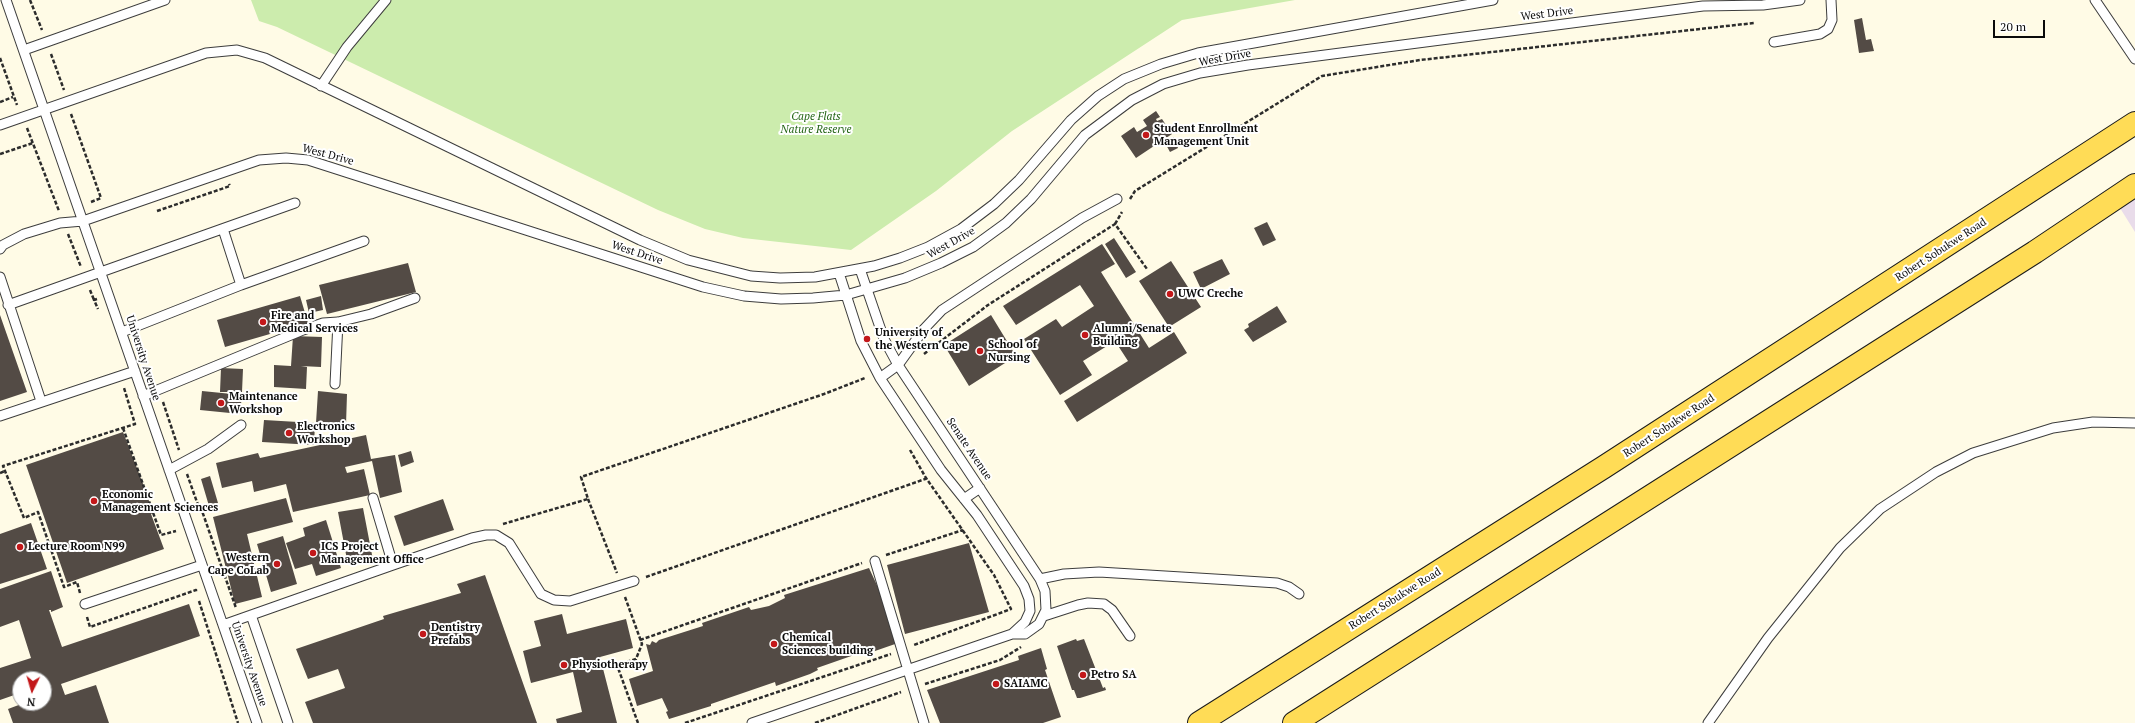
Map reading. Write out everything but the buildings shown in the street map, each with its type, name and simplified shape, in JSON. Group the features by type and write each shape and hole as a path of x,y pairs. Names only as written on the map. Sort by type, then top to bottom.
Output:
{"main road":[{"name":"Robert Sobukwe Road","path":"1199,723 1604,467 2135,123"},
{"path":"1294,723 2035,252 2135,185"}],"lane":[{"name":"University Avenue","path":"6,0 257,723"},
{"path":"24,50 165,0"},
{"path":"321,86 343,52 386,0"},
{"name":"West Drive","path":"0,125 206,53 237,50 252,53 640,240 688,260 751,276 780,278 839,274 900,258 928,247 960,229 994,204 1019,180 1071,120 1098,96 1124,79 1161,64 1198,53 1493,0"},
{"name":"West Drive","path":"0,249 3,245 24,234 60,223 83,221 259,160 286,158 308,160 703,287 744,296 781,299 846,295 905,278 941,264 972,247 1006,223 1031,199 1085,135 1132,100 1163,84 1200,73 1256,64 1703,6 1743,2 1763,4 1800,0"},
{"path":"1774,42 1820,34 1828,29 1832,20 1831,0"},
{"path":"2095,0 2135,58"},
{"path":"880,378 898,365 924,329 942,310 1082,218 1117,199"},
{"path":"8,305 295,203"},
{"path":"223,229 241,285"},
{"path":"122,332 241,285 364,241"},
{"name":"Senate Avenue","path":"860,269 884,339 898,365 1040,579 1045,591 1047,602 1044,616"},
{"path":"839,274 863,346 880,378 941,470 977,514 1024,586 1029,599 1030,612 1028,617 1012,634"},
{"path":"0,277 41,401"},
{"path":"143,396 303,330 323,324 371,314 415,298"},
{"path":"335,384 338,322"},
{"path":"0,416 41,401 135,371"},
{"path":"1708,723 1768,638 1840,548 1880,509 1936,472 1973,453 2053,428 2093,422 2135,423"},
{"path":"169,470 208,449 241,425"},
{"path":"964,499 980,488"},
{"path":"373,498 393,565"},
{"path":"223,625 472,538 496,535 510,544 541,594 554,600 570,601 634,581"},
{"path":"874,560 924,723"},
{"path":"84,604 202,565"},
{"path":"1040,579 1064,574 1099,572 1277,583 1289,587 1299,594"},
{"path":"752,723 1012,634 1025,634 1032,631 1044,616 1078,605 1088,603 1104,604 1112,610 1130,636"},
{"path":"253,614 288,723"},
{"path":"778,714 782,723"}],"path":[{"path":"30,0 101,198 91,202 96,216"},
{"path":"1127,204 1135,190 1322,76 1420,60 1754,23"},
{"path":"0,58 22,117"},
{"path":"0,102 14,97"},
{"path":"0,154 33,143"},
{"path":"153,212 230,186 229,179"},
{"path":"920,359 925,353 988,305 1115,224 1123,210"},
{"path":"1115,224 1147,269"},
{"path":"99,313 94,300 109,296"},
{"path":"638,723 617,665 636,659 642,644 581,477 824,394 867,377 864,371"},
{"path":"120,376 135,424 3,466 24,518 38,512 64,586 77,582 90,627 196,590"},
{"path":"159,389 198,505 201,508 237,611 253,605 253,614"},
{"path":"123,428 161,535 175,530 178,538"},
{"path":"684,723 902,650 1011,609 994,575 926,478 906,444"},
{"path":"634,581 926,478 941,470"},
{"path":"0,473 5,471"},
{"path":"502,524 588,499"},
{"path":"640,640 963,530"},
{"path":"193,583 238,723"},
{"path":"815,723 914,688 1000,660 1025,644"}],"shaded area":[{"path":"2135,186 2135,232 2115,200"}],"green space":[{"name":"Cape Flats Nature Reserve","path":"251,0 1295,0 1182,20 1012,131 936,191 851,250 743,238 705,229 658,210 277,27 259,21"}],"place":[{"name":"Student Enrollment Management Unit","path":"1146,135"},
{"name":"UWC Creche","path":"1170,294"},
{"name":"Fire and Medical Services","path":"263,322"},
{"name":"Alumni/Senate Building","path":"1085,335"},
{"name":"University of the Western Cape","path":"867,339"},
{"name":"School of Nursing","path":"980,351"},
{"name":"Maintenance Workshop","path":"221,403"},
{"name":"Electronics Workshop","path":"289,433"},
{"name":"Economic Management Sciences","path":"94,501"},
{"name":"Lecture Room N99","path":"20,547"},
{"name":"ICS Project Management Office","path":"313,553"},
{"name":"Western Cape CoLab","path":"277,564"},
{"name":"Dentistry Prefabs","path":"423,634"},
{"name":"Chemical Sciences building","path":"774,644"},
{"name":"Physiotherapy","path":"564,665"},
{"name":"Petro SA","path":"1083,675"},
{"name":"SAIAMC","path":"996,684"}]}
